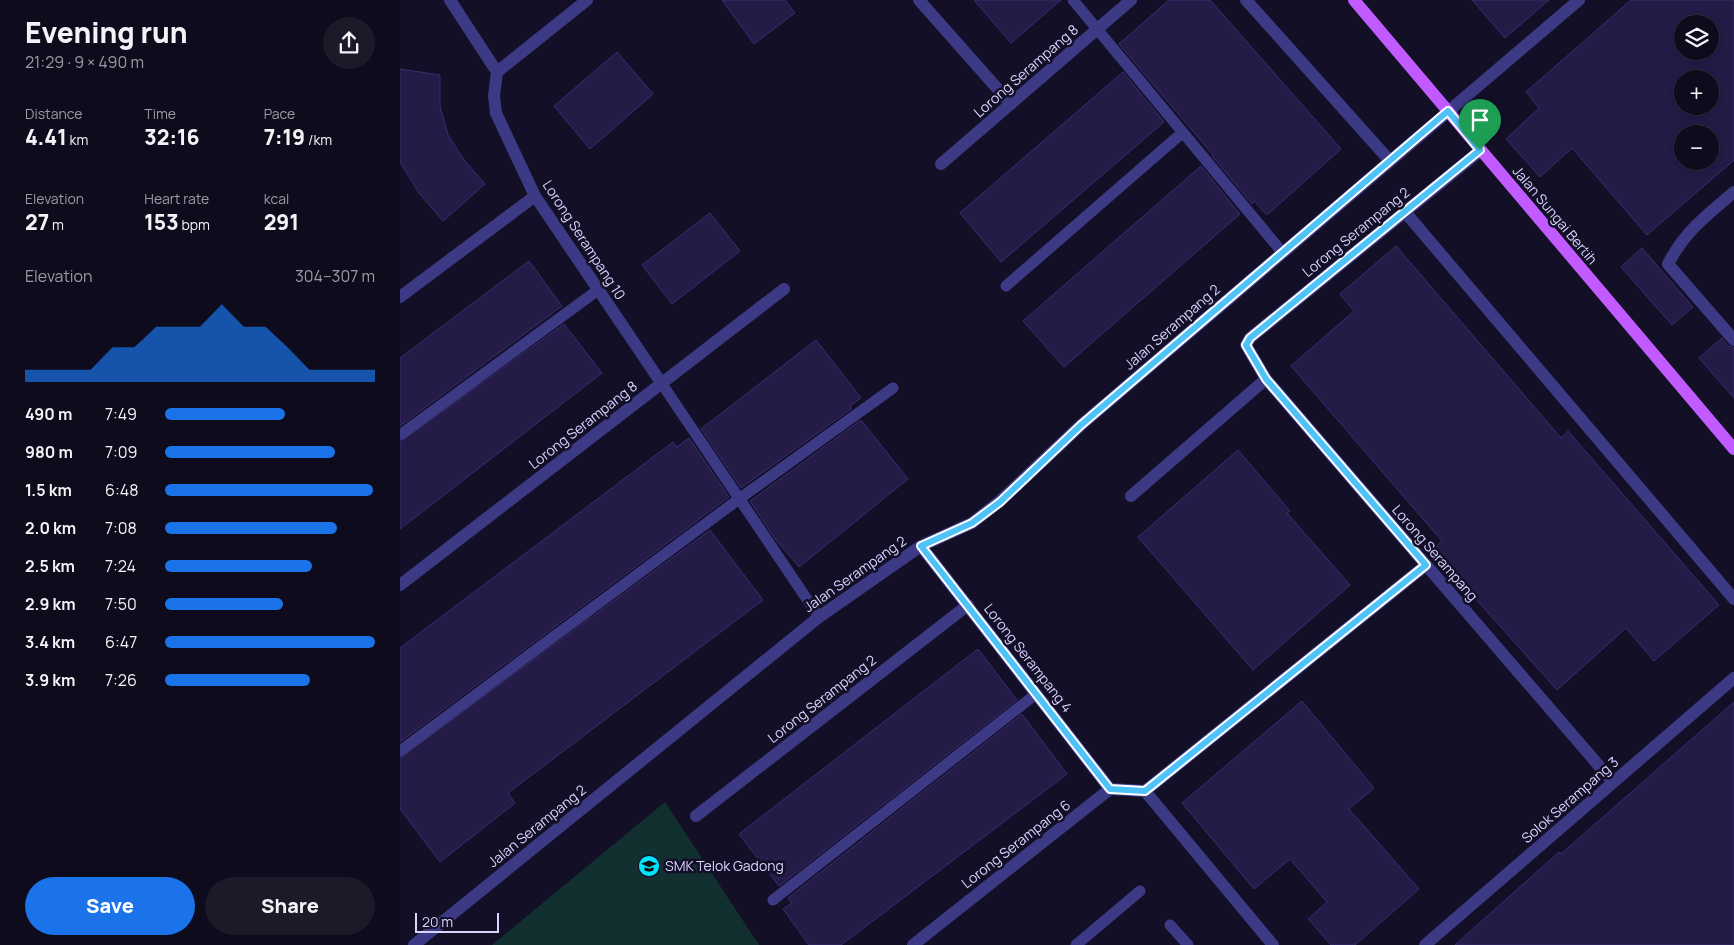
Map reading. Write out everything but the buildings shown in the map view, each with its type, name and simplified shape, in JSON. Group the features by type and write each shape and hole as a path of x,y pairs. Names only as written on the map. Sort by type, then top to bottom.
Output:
{"main road":[{"name":"Jalan Sungai Bertih","path":"1354,0 1734,449"}],"street":[{"path":"450,0 497,72 587,0"},
{"path":"919,0 1011,104"},
{"name":"Lorong Serampang 8","path":"941,164 1131,0"},
{"path":"1246,0 1390,161"},
{"name":"Jalan Serampang 2","path":"414,945 819,617 921,546 972,523 1000,502 1081,425 1579,0"},
{"name":"Lorong Serampang 10","path":"497,72 494,96 496,113 535,196 662,384"},
{"name":"Lorong Serampang 2","path":"1250,338 1480,150"},
{"path":"1734,192 1691,229 1679,244 1668,264 1734,340"},
{"path":"400,297 535,196"},
{"path":"1405,212 1734,599"},
{"name":"Lorong Serampang 8","path":"400,585 784,289"},
{"name":"Lorong Serampang","path":"1250,338 1246,345 1266,379 1613,782"},
{"path":"1131,496 1266,379"},
{"name":"Lorong Serampang 4","path":"921,546 1110,789"},
{"path":"1110,789 1145,791 1426,565"},
{"name":"Lorong Serampang 2","path":"696,816 968,605"},
{"name":"Solok Serampang 3","path":"1425,945 1734,678"},
{"name":"Lorong Serampang 6","path":"913,945 1110,789"},
{"path":"1145,791 1273,945"}],"lane":[{"path":"1073,0 1282,252"},
{"path":"1006,286 1182,133"},
{"path":"400,435 598,290"},
{"path":"662,384 819,617"},
{"path":"400,751 739,499 893,388"},
{"path":"773,900 1036,694"},
{"path":"1076,945 1140,891"},
{"path":"1170,925 1188,945"}],"green space":[{"name":"SMK Telok Gadong","path":"665,802 759,945 492,945"}],"place":[{"name":"SMK Telok Gadong","path":"649,866"}],"route":[{"path":"1448,111 1480,150 1250,338 1246,345 1266,379 1426,565 1145,791 1110,789 921,546 972,523 1000,502 1081,425 1448,111"}]}
